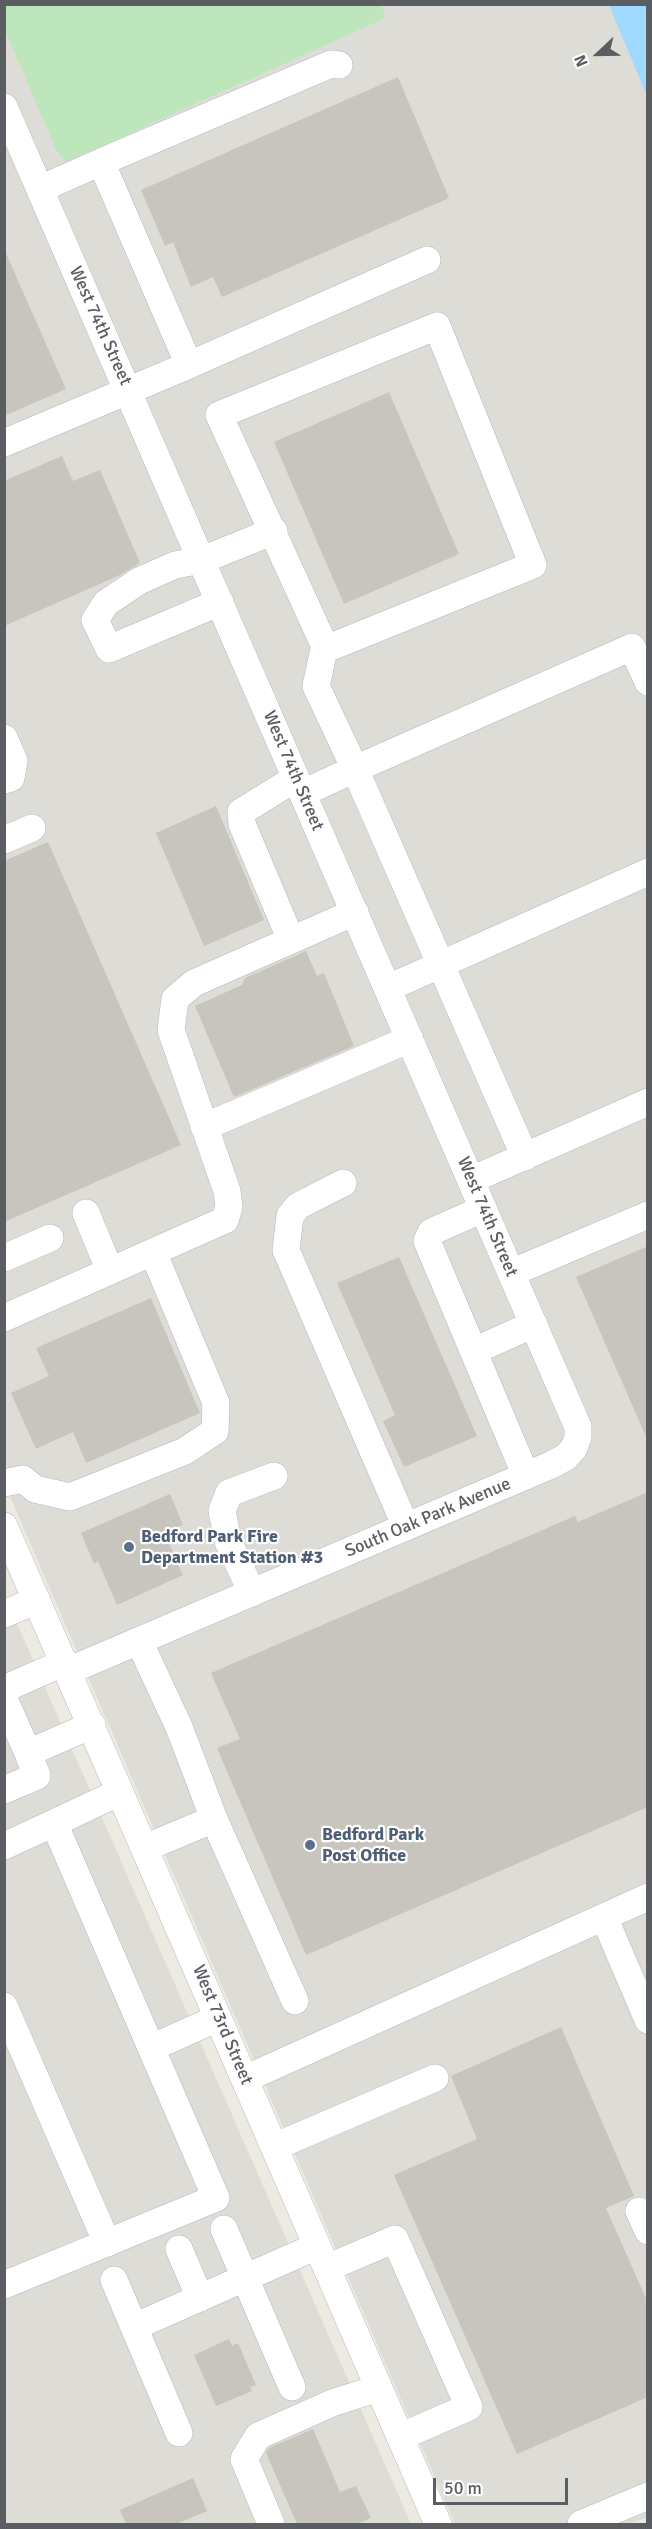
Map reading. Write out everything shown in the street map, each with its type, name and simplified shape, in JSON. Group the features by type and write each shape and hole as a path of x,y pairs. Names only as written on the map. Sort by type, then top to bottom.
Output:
{"street":[{"path":"40,189 331,64 339,65"},
{"name":"West 74th Street","path":"4,107 574,1416 578,1437"},
{"path":"101,162 189,365"},
{"path":"4,443 129,392 427,260"},
{"path":"437,326 533,565 326,649 274,531 219,415 437,326"},
{"path":"220,602 110,649 95,620 106,603 139,581 175,564 202,560 274,531"},
{"path":"325,645 316,686 355,769 525,1156"},
{"path":"291,940 242,824 241,812 299,785 355,769 632,647 648,682"},
{"path":"4,738 15,761 11,778 4,780"},
{"path":"4,840 32,828"},
{"path":"388,988 648,872"},
{"path":"4,1318 225,1220 229,1207 227,1191 171,1030 175,999 194,983 355,912"},
{"path":"204,1127 410,1040"},
{"path":"471,1180 648,1102"},
{"path":"343,1183 298,1206 290,1216 286,1250 406,1527"},
{"path":"483,1209 431,1232 427,1241 526,1476"},
{"path":"86,1213 110,1271"},
{"path":"511,1273 648,1215"},
{"path":"4,1258 50,1238"},
{"path":"4,1484 23,1479 35,1489 70,1497 185,1452 215,1431 216,1403 153,1252"},
{"path":"474,1352 534,1324"},
{"name":"South Oak Park Avenue","path":"4,1689 140,1641 526,1476 566,1458 578,1437"},
{"path":"252,1593 228,1541 222,1511 229,1493 274,1476"},
{"name":"West 73rd Street","path":"4,1526 438,2524"},
{"path":"4,1614 37,1600"},
{"path":"140,1641 179,1727 214,1819 295,2001"},
{"path":"4,1699 37,1776 4,1790"},
{"path":"28,1753 92,1725"},
{"path":"4,1846 120,1792"},
{"path":"145,1848 214,1819"},
{"path":"4,2285 216,2198 54,1823"},
{"path":"245,2079 648,1897"},
{"path":"604,1917 648,2020"},
{"path":"4,2006 107,2243"},
{"path":"151,2048 218,2018"},
{"path":"274,2147 435,2078"},
{"path":"224,2229 292,2387"},
{"path":"134,2327 245,2278 395,2239 470,2407 400,2437"},
{"path":"179,2249 200,2298"},
{"path":"114,2280 179,2433"},
{"path":"271,2524 244,2459 258,2436 332,2403 379,2388"},
{"path":"581,2524 648,2496"}],"shaded area":[{"path":"4,5 647,5 648,2517 629,2524 455,2524 5,1485"},
{"path":"5,1596 411,2524 5,2524"}],"green space":[{"path":"380,4 386,16 379,21 66,162 56,150 5,30 4,5"}],"water":[{"path":"609,5 647,5 647,96"}],"building":[{"path":"398,77 449,198 222,297 213,277 191,287 173,242 165,246 141,190"},
{"path":"4,249 66,389 4,416"},
{"path":"389,392 459,554 344,604 274,442"},
{"path":"62,456 73,481 100,470 140,563 118,576 4,626 4,481"},
{"path":"216,806 264,920 204,946 156,833"},
{"path":"48,842 181,1145 4,1222 4,861"},
{"path":"306,951 317,976 324,973 354,1046 234,1097 195,1006 242,985 245,978"},
{"path":"648,1246 648,1441 576,1277"},
{"path":"399,1257 477,1436 404,1467 383,1421 395,1415 337,1283"},
{"path":"151,1298 200,1413 86,1463 73,1432 36,1449 11,1393 49,1376 36,1348"},
{"path":"648,1492 648,1807 306,1955 217,1748 240,1739 211,1673 575,1516 578,1522"},
{"name":"Bedford Park Fire Department Station #3","path":"170,1494 183,1525 164,1532 183,1575 117,1605 98,1561 94,1564 81,1533"},
{"path":"561,2027 634,2196 606,2208 648,2303 648,2397 517,2454 394,2175 477,2139 451,2076"},
{"path":"229,2339 232,2346 238,2343 256,2385 250,2387 252,2391 216,2406 194,2355"},
{"path":"313,2429 340,2492 356,2486 371,2518 356,2524 297,2524 266,2453 269,2448"},
{"path":"193,2478 207,2511 176,2524 126,2524 120,2510"}],"place":[{"name":"Bedford Park Fire Department Station #3","path":"129,1547"},
{"name":"Bedford Park Post Office","path":"310,1845"}]}
